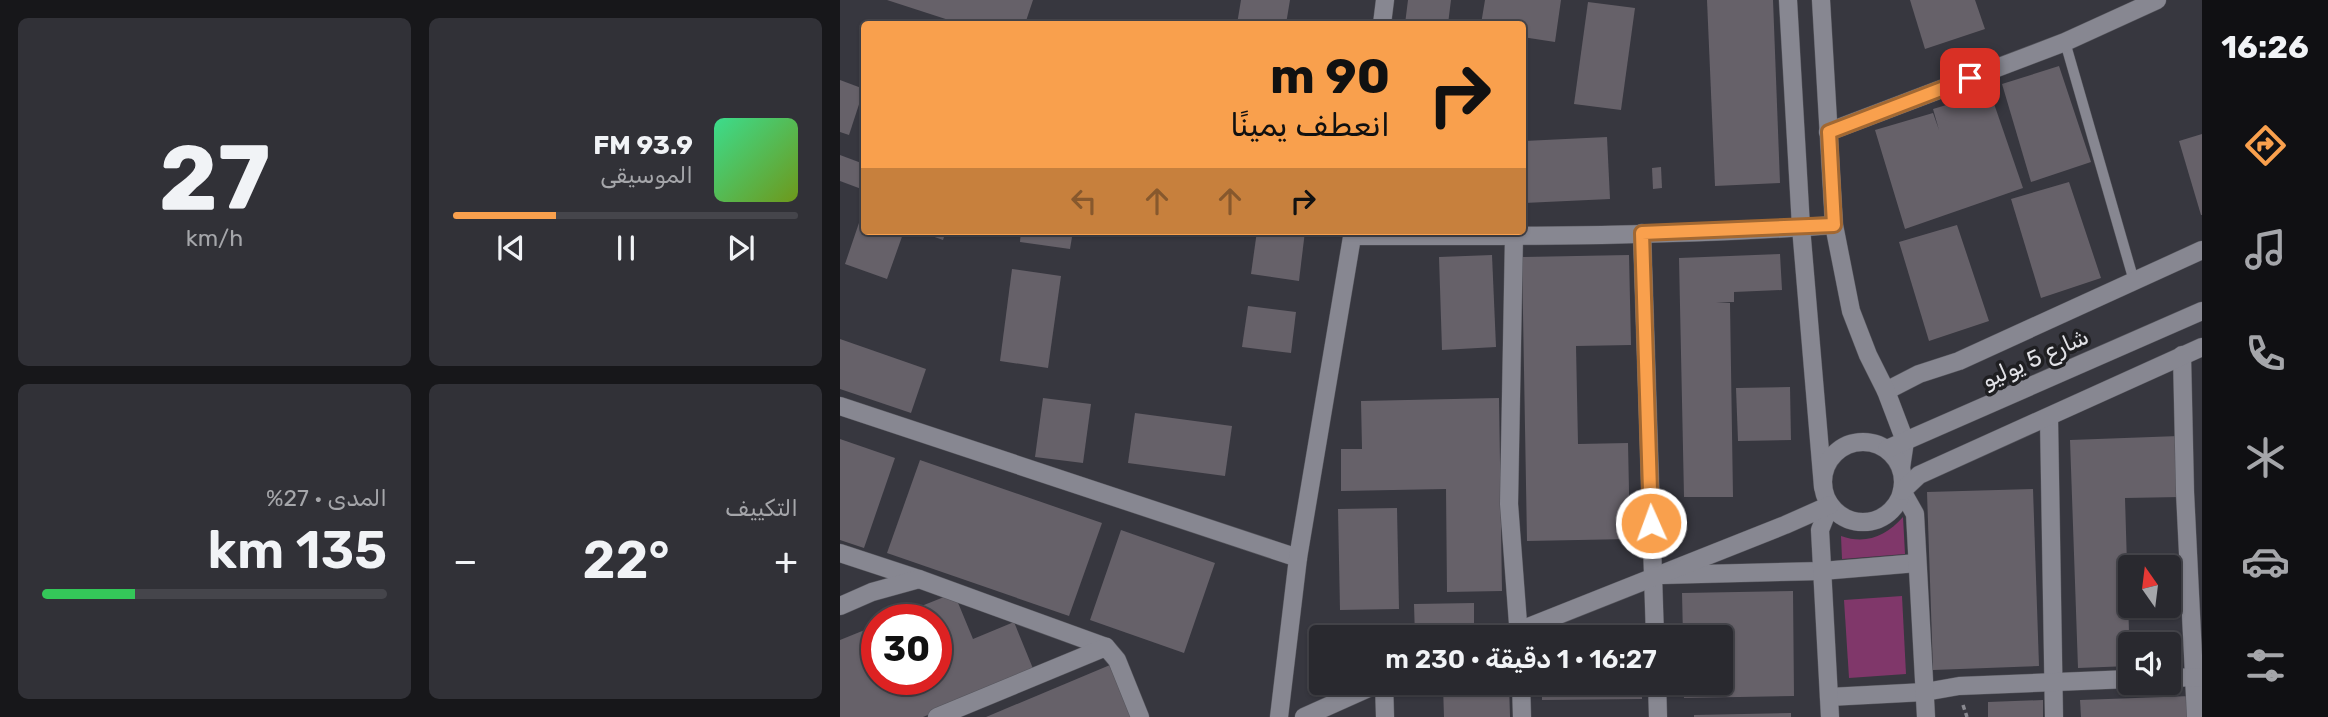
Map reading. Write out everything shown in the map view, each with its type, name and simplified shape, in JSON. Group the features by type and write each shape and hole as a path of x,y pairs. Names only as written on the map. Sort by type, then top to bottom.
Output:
{"street":[{"path":"1382,21 1385,0"},
{"path":"1788,0 1801,227 1823,487 1830,505 1839,514 1864,522 1876,519 1888,513 1897,503 1902,491 1919,475 2202,347"},
{"path":"1821,0 1834,225 1852,311 1905,441 1901,468 1902,491 1915,514 1926,717"},
{"path":"1829,132 2065,42 2151,1"},
{"path":"1460,235 1642,233 1834,225"},
{"path":"1642,233 1655,625"},
{"path":"1279,717 1298,558 1353,235"},
{"path":"1514,236 1509,505 1514,625"},
{"path":"1886,391 1919,374 1959,361 2202,250"},
{"name":"شارع 5 يوليو","path":"1887,449 2202,311"},
{"path":"2182,355 2193,492 2198,677 2196,717"},
{"path":"840,406 1298,558"},
{"path":"2049,418 2054,717"},
{"path":"1785,525 1823,487 1828,461 1837,451 1849,444 1875,443 1887,449 1901,468"},
{"path":"1537,625 1653,575 1830,505"},
{"path":"1830,505 1820,530 1830,717"},
{"path":"840,553 1106,647 1117,660 1140,717"},
{"path":"1653,575 1822,571 1917,563"},
{"path":"840,606 872,592 919,579"},
{"path":"937,717 1106,647"},
{"path":"1829,697 1925,692 1959,686 2118,679"},
{"path":"1304,717 1354,695"},
{"path":"1384,695 1385,717"},
{"path":"1521,695 1522,717"},
{"path":"1657,695 1658,717"}],"lane":[{"path":"2065,42 2134,281"}],"shaded area":[{"path":"1903,517 1905,554 1842,559 1841,536 1859,540 1875,537 1890,529"},
{"path":"1902,596 1906,674 1849,678 1844,600"}],"building":[{"path":"887,0 1033,0 1026,21 952,21"},
{"path":"1241,0 1290,0 1286,21 1238,21"},
{"path":"1408,0 1451,0 1448,21 1405,21"},
{"path":"1485,0 1561,0 1555,42 1526,38 1526,21 1482,21"},
{"path":"1707,0 1773,0 1780,183 1715,186"},
{"path":"1910,0 1975,0 1985,29 1925,49"},
{"path":"1588,2 1635,8 1621,110 1574,104"},
{"path":"2059,66 2091,162 2031,182 2002,84"},
{"path":"840,80 861,88 861,98 849,135 840,132"},
{"path":"1990,92 2023,188 1905,229 1875,130 1933,113 1939,130 1933,109"},
{"path":"2202,134 2202,215 2201,215 2179,141"},
{"path":"1607,137 1610,199 1526,203 1526,141"},
{"path":"840,155 861,163 861,189 840,181"},
{"path":"1661,167 1662,188 1653,189 1652,168"},
{"path":"2069,182 2101,278 2041,298 2011,199"},
{"path":"861,217 861,235 903,235 887,279 845,264"},
{"path":"1957,225 1989,321 1929,341 1899,242"},
{"path":"929,235 945,235 943,240"},
{"path":"1021,235 1072,235 1070,249 1020,242"},
{"path":"1256,235 1305,235 1299,281 1251,274"},
{"path":"1780,254 1782,290 1734,292 1734,302 1716,302 1730,303 1733,497 1684,497 1679,258"},
{"path":"1492,255 1496,347 1442,350 1439,257"},
{"path":"1629,255 1631,345 1576,346 1578,444 1628,443 1630,539 1527,541 1522,257"},
{"path":"1012,269 1061,276 1048,368 1000,361"},
{"path":"1248,306 1296,312 1291,353 1242,347"},
{"path":"840,339 926,369 911,413 840,389"},
{"path":"1790,387 1791,440 1738,441 1736,388"},
{"path":"1043,398 1091,404 1083,463 1035,457"},
{"path":"1499,398 1502,591 1447,592 1446,489 1341,491 1341,449 1362,449 1361,401"},
{"path":"1135,413 1232,426 1225,476 1128,463"},
{"path":"2179,436 2181,497 2125,498 2127,555 2118,555 2118,618 2129,618 2129,632 2118,632 2118,666 2078,668 2070,440"},
{"path":"840,439 895,458 864,548 840,540"},
{"path":"920,460 1102,523 1069,616 887,553"},
{"path":"2033,489 2039,666 1933,670 1927,492"},
{"path":"1397,508 1399,609 1340,610 1338,509"},
{"path":"1121,530 1215,563 1184,653 1090,620"},
{"path":"1793,591 1794,696 1684,698 1684,695 1733,695 1733,625 1683,625 1682,593"},
{"path":"954,593 973,639 1014,622 1034,671 923,717 840,717 840,640 861,631 861,695 952,695 952,604 926,604"},
{"path":"1474,603 1474,625 1415,625 1414,604"},
{"path":"1110,665 1132,717 986,717"},
{"path":"1443,695 1509,695 1510,717 1444,717"},
{"path":"1542,695 1642,695 1642,699 1542,700"},
{"path":"2191,696 2192,717 2081,717 2080,700"},
{"path":"2043,700 2043,717 1988,717 1988,702"},
{"path":"1791,713 1791,717 1694,717 1694,715"}],"route":[{"path":"1651,523 1642,233 1834,225 1829,132 1970,78"}]}
